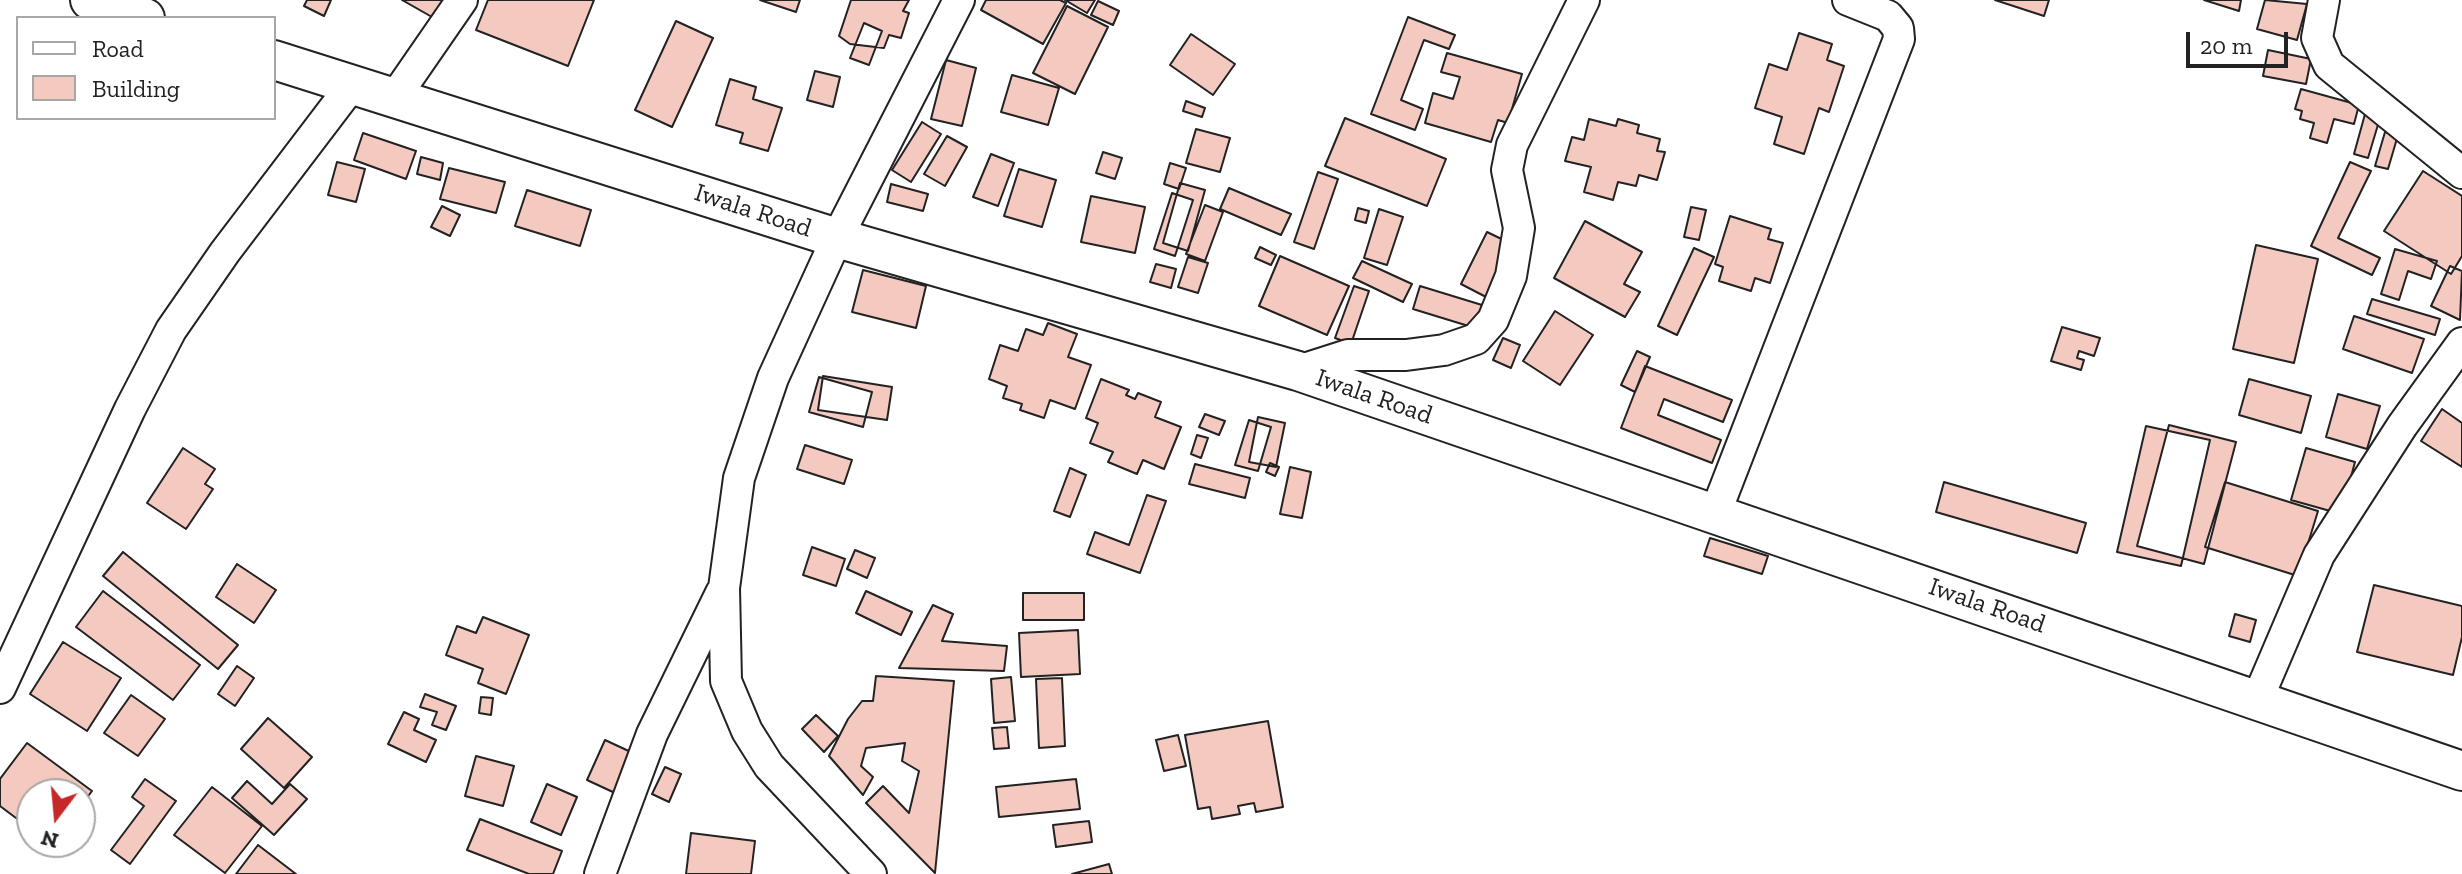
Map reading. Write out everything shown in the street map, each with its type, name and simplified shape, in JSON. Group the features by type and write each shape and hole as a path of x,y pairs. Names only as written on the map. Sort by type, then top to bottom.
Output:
{"street":[{"path":"90,0 139,16"},
{"path":"395,97 462,0"},
{"path":"871,874 769,766 747,731 726,681 724,588 739,478 773,378 837,238 959,0"},
{"path":"1298,371 1348,355 1406,355 1444,350 1476,339 1493,320 1511,276 1519,228 1507,170 1512,145 1584,0"},
{"path":"1715,514 1899,39 1898,28 1888,16 1848,0"},
{"path":"2324,0 2317,38 2329,65 2462,173"},
{"name":"Iwala Road","path":"276,61 837,238 1298,371 2258,698 2462,771"},
{"path":"0,688 130,409 171,330 225,252 352,85"},
{"path":"2258,698 2319,555 2402,426 2462,343"},
{"path":"600,874 652,734 724,588"}],"building":[{"path":"307,0 331,0 324,16 304,6"},
{"path":"402,0 451,0 439,21"},
{"path":"488,0 594,0 568,66 476,30"},
{"path":"760,0 800,0 796,12"},
{"path":"851,0 909,0 903,11 909,13 901,38 889,35 884,48 850,44 839,36"},
{"path":"986,0 1060,0 1066,3 1043,44 981,10"},
{"path":"1065,0 1095,0 1087,13"},
{"path":"1995,0 2049,0 2044,16"},
{"path":"2204,0 2241,0 2239,11"},
{"path":"2265,0 2307,4 2297,40 2257,29"},
{"path":"1098,1 1119,11 1113,25 1091,15"},
{"path":"1067,6 1108,27 1075,94 1033,73"},
{"path":"1408,17 1455,35 1449,49 1424,40 1401,100 1423,109 1415,130 1371,114"},
{"path":"676,21 713,38 672,127 635,110"},
{"path":"864,23 882,31 869,65 850,58"},
{"path":"1799,33 1832,44 1827,60 1844,66 1829,112 1819,108 1804,154 1774,144 1782,117 1755,108 1769,64 1787,70"},
{"path":"1191,34 1235,64 1213,95 1170,65"},
{"path":"2268,50 2311,59 2306,84 2263,76"},
{"path":"1447,53 1522,74 1508,123 1498,120 1491,142 1425,123 1433,93 1453,99 1460,77 1441,72"},
{"path":"946,60 976,68 962,126 931,119"},
{"path":"815,71 840,77 833,107 807,100"},
{"path":"1012,75 1059,88 1048,125 1001,112"},
{"path":"730,79 756,87 753,99 782,108 768,151 740,143 743,133 716,125"},
{"path":"2301,89 2359,105 2354,124 2334,119 2327,143 2310,138 2314,123 2300,119 2302,111 2295,109"},
{"path":"1186,101 1205,108 1202,117 1183,111"},
{"path":"2365,114 2380,118 2368,158 2354,154"},
{"path":"1345,118 1446,159 1427,206 1325,166"},
{"path":"1589,119 1616,126 1618,119 1639,125 1637,133 1660,139 1657,151 1665,152 1657,180 1639,175 1636,186 1618,182 1613,200 1584,192 1591,167 1565,161 1572,137 1584,140"},
{"path":"922,122 941,134 911,182 892,170"},
{"path":"1196,129 1230,138 1220,172 1186,163"},
{"path":"2385,132 2398,135 2388,169 2375,166"},
{"path":"363,133 416,151 406,179 354,160"},
{"path":"947,136 967,147 945,186 924,174"},
{"path":"1103,152 1122,158 1115,179 1096,173"},
{"path":"991,154 1014,163 998,206 973,197"},
{"path":"421,157 443,163 440,180 417,174"},
{"path":"337,162 365,169 356,202 328,195"},
{"path":"2350,162 2371,171 2338,238 2380,258 2372,275 2311,246"},
{"path":"1170,163 1186,168 1179,189 1164,184"},
{"path":"449,168 505,182 496,213 440,199"},
{"path":"1019,169 1056,180 1042,227 1004,216"},
{"path":"2423,171 2462,196 2462,256 2451,274 2384,231"},
{"path":"1318,172 1338,179 1314,249 1294,242"},
{"path":"1180,183 1205,190 1188,251 1163,243"},
{"path":"891,184 928,194 923,211 887,202"},
{"path":"1229,188 1291,214 1281,235 1220,209"},
{"path":"527,190 591,210 580,246 515,226"},
{"path":"1172,193 1193,200 1175,256 1154,249"},
{"path":"1091,196 1145,207 1135,253 1081,242"},
{"path":"1205,205 1223,212 1205,261 1186,254"},
{"path":"442,206 460,215 450,236 431,227"},
{"path":"1691,207 1706,210 1699,240 1684,237"},
{"path":"1358,208 1369,211 1366,223 1355,220"},
{"path":"1379,209 1403,217 1387,265 1364,258"},
{"path":"1730,216 1771,229 1768,239 1783,243 1770,283 1755,278 1751,291 1719,281 1723,267 1715,264"},
{"path":"1585,221 1642,252 1624,284 1640,292 1625,317 1554,278"},
{"path":"1487,232 1514,245 1488,298 1461,284"},
{"path":"2256,245 2318,259 2294,363 2233,349"},
{"path":"1260,247 1276,255 1271,265 1255,258"},
{"path":"1694,248 1714,257 1677,335 1658,326"},
{"path":"2395,249 2437,261 2431,279 2408,271 2399,300 2381,294"},
{"path":"1280,256 1349,286 1327,335 1259,306"},
{"path":"1188,257 1208,263 1198,293 1178,287"},
{"path":"1362,261 1412,284 1403,302 1353,278"},
{"path":"1156,264 1176,269 1171,288 1150,282"},
{"path":"2450,266 2462,271 2460,320 2431,306"},
{"path":"863,270 926,286 916,328 852,312"},
{"path":"1354,286 1369,291 1351,344 1335,338"},
{"path":"1420,286 1482,305 1475,328 1413,309"},
{"path":"2372,299 2440,319 2435,335 2367,314"},
{"path":"1555,311 1593,335 1560,385 1523,361"},
{"path":"2354,316 2424,339 2412,373 2343,349"},
{"path":"1048,323 1077,334 1068,357 1091,365 1075,409 1050,400 1044,418 1020,410 1022,404 1003,398 1007,386 989,379 1000,345 1018,351 1026,329 1043,335"},
{"path":"2062,327 2100,338 2094,356 2079,351 2077,358 2084,360 2081,370 2051,361"},
{"path":"1503,338 1520,345 1511,368 1493,360"},
{"path":"1637,351 1650,357 1635,392 1621,385"},
{"path":"1645,366 1732,400 1723,422 1664,399 1658,415 1721,440 1712,463 1621,428"},
{"path":"823,376 892,387 887,420 818,410"},
{"path":"819,377 872,392 863,427 809,412"},
{"path":"1101,379 1129,390 1126,395 1135,399 1138,393 1161,402 1155,417 1181,427 1164,469 1143,460 1137,474 1108,462 1113,452 1090,443 1098,423 1086,418"},
{"path":"2249,379 2311,396 2301,433 2239,415"},
{"path":"2338,394 2380,406 2367,449 2326,437"},
{"path":"2442,409 2462,423 2462,467 2421,441"},
{"path":"1205,414 1225,421 1219,435 1199,427"},
{"path":"1258,417 1285,423 1276,467 1249,462"},
{"path":"1249,420 1271,427 1258,471 1235,465"},
{"path":"2169,425 2236,442 2204,564 2137,546"},
{"path":"2146,426 2210,440 2181,566 2117,552"},
{"path":"1197,435 1208,438 1201,458 1191,454"},
{"path":"805,445 852,460 844,484 797,469"},
{"path":"183,448 215,469 205,484 213,489 186,529 147,503"},
{"path":"2306,448 2355,462 2341,514 2291,500"},
{"path":"1270,463 1279,467 1275,476 1266,472"},
{"path":"1195,464 1250,478 1245,498 1189,484"},
{"path":"1290,467 1311,472 1302,518 1280,514"},
{"path":"1070,468 1086,475 1070,517 1054,511"},
{"path":"1944,482 2086,523 2077,553 1936,512"},
{"path":"2225,482 2318,511 2298,576 2205,547"},
{"path":"1147,495 1166,501 1140,573 1087,554 1095,532 1129,545"},
{"path":"1710,538 1768,556 1762,574 1704,556"},
{"path":"812,547 845,559 836,586 803,575"},
{"path":"855,550 875,558 867,578 847,569"},
{"path":"123,552 238,645 218,669 103,576"},
{"path":"237,564 276,590 254,623 216,597"},
{"path":"2374,585 2462,606 2462,637 2453,675 2357,652"},
{"path":"103,591 200,665 173,700 76,627"},
{"path":"866,591 912,612 901,635 856,613"},
{"path":"1023,593 1084,593 1084,620 1023,620"},
{"path":"933,605 953,614 942,641 1007,646 1004,671 899,668"},
{"path":"2235,614 2256,620 2250,642 2229,636"},
{"path":"483,617 529,635 506,694 478,683 483,669 446,655 457,626 476,633"},
{"path":"1078,630 1080,674 1021,677 1019,633"},
{"path":"63,642 121,678 87,731 30,694"},
{"path":"237,666 254,678 235,706 218,694"},
{"path":"876,676 954,681 935,873 866,803 883,786 909,813 919,771 902,761 905,743 866,748 861,766 873,777 863,795 829,756 848,719 862,701 873,701"},
{"path":"1011,677 1015,721 994,723 991,679"},
{"path":"1062,678 1065,746 1039,748 1036,679"},
{"path":"425,694 456,706 446,730 432,725 437,712 420,707"},
{"path":"131,695 165,719 138,756 104,733"},
{"path":"481,697 493,698 491,715 479,713"},
{"path":"404,712 419,719 414,730 436,740 426,762 388,744"},
{"path":"816,715 838,736 824,752 802,729"},
{"path":"268,718 312,757 284,788 241,749"},
{"path":"1268,721 1283,807 1256,812 1254,803 1238,806 1240,814 1212,819 1210,807 1198,809 1185,735"},
{"path":"1007,727 1009,748 994,749 992,728"},
{"path":"1178,735 1186,766 1164,771 1156,740"},
{"path":"605,740 633,753 615,793 587,780"},
{"path":"27,743 74,778 16,778 16,818 0,806 0,779"},
{"path":"476,756 514,766 503,806 465,796"},
{"path":"665,767 681,774 669,802 652,794"},
{"path":"145,779 176,801 130,864 111,850 144,806 132,797"},
{"path":"1076,779 1080,809 999,817 996,787"},
{"path":"247,781 272,804 290,784 307,799 274,835 232,798"},
{"path":"547,784 577,797 561,835 531,822"},
{"path":"212,787 262,826 225,873 174,835"},
{"path":"480,819 562,851 553,874 529,874 467,850"},
{"path":"1089,821 1092,842 1056,847 1053,825"},
{"path":"691,833 755,841 751,874 686,874"},
{"path":"258,845 296,874 236,874"},
{"path":"1109,864 1112,874 1072,874"}]}
